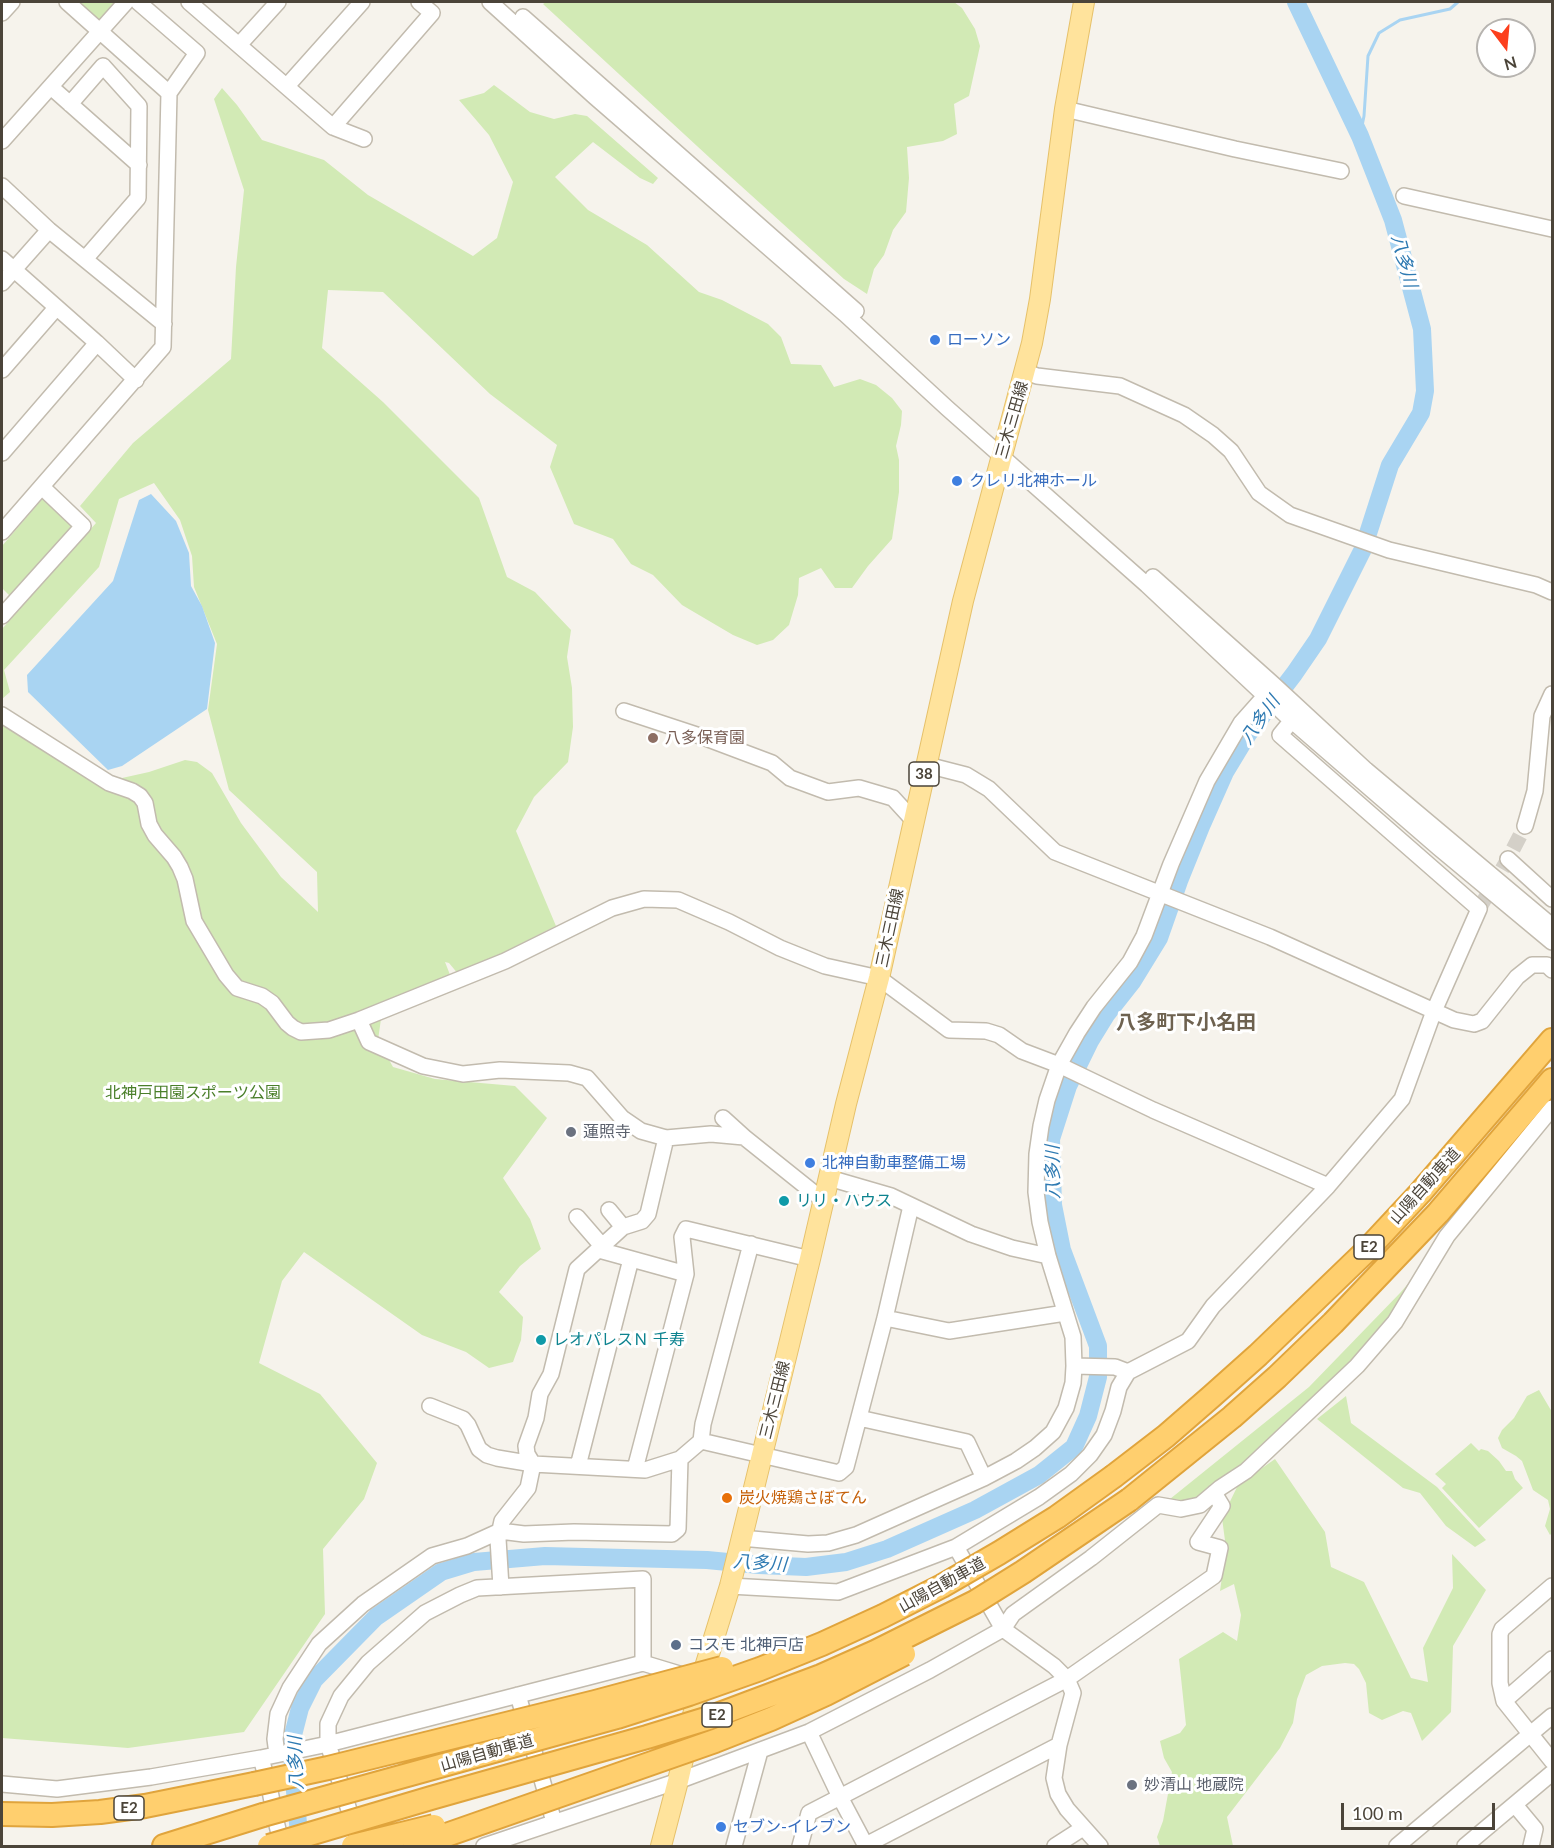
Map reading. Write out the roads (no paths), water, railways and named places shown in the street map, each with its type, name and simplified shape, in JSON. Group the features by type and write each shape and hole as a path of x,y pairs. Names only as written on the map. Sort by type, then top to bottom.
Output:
{"highway":[{"name":"山陽自動車道","path":"164,1846 263,1815 617,1717 689,1694 832,1640 942,1586 999,1553 1057,1517 1166,1436 1258,1355 1365,1252 1462,1146 1552,1040"},
{"name":"山陽自動車道","path":"268,1846 647,1737 718,1714 821,1676 975,1602 1129,1500 1186,1456 1277,1377 1370,1286 1453,1196 1552,1080"},
{"name":"E2","path":"2,1814 52,1815 100,1812 145,1806 254,1784 328,1768 657,1686 776,1651 879,1610 939,1581 1054,1514 1113,1476"},
{"name":"E2","path":"355,1846 399,1836 651,1763 771,1719 826,1694 927,1641 1027,1578 1129,1500"},
{"path":"415,1846 651,1763"}],"main road":[{"name":"三木三田線","path":"661,1846 701,1680 731,1583 846,1104 879,978 963,601 1026,372 1040,298 1065,109 1084,2"}],"street":[{"path":"2,13 12,2"},
{"path":"67,2 169,93"},
{"path":"2,141 126,2"},
{"path":"2,530 164,347 169,93 197,53 138,2"},
{"path":"192,2 333,127 364,139"},
{"path":"239,45 278,2"},
{"path":"287,86 362,2"},
{"path":"333,127 432,13 419,2"},
{"path":"490,2 595,97 1004,452"},
{"path":"505,2 828,285 1147,585 1269,690 1439,848 1552,942"},
{"path":"70,104 103,66 139,106 138,198 85,259"},
{"path":"51,87 139,165"},
{"path":"1065,109 1341,171"},
{"path":"2,186 49,230 164,324"},
{"path":"1404,196 1552,229"},
{"path":"2,284 49,230"},
{"path":"2,259 136,380"},
{"path":"2,370 56,308"},
{"path":"2,453 96,343"},
{"path":"1026,372 1037,376 1120,386 1184,415 1231,451 1259,493 1290,514 1389,550 1536,585 1552,592"},
{"path":"5,605 83,526 42,487"},
{"path":"741,1540 808,1544 828,1543 856,1535 984,1478 1016,1461 1053,1432 1066,1408 1073,1383 1074,1366 1073,1337 1048,1256 1036,1192 1037,1154 1047,1100 1059,1065 1094,1007 1130,962 1144,936 1207,781 1241,723 1269,690"},
{"path":"1526,826 1535,791 1542,716 1552,694"},
{"path":"624,711 664,723 772,763 790,778 828,792 859,788 893,798 914,821"},
{"path":"2,715 109,783 140,796 145,803 149,824 154,835 180,867 185,879 194,921 226,975 237,988 262,996 272,1003 293,1028 301,1032 329,1030 359,1020 505,961 612,908 644,899 678,900 729,922 780,948 825,966 879,978 950,1030 987,1031 999,1035 1022,1051 1059,1065 1153,1110 1328,1186"},
{"path":"1296,715 1366,770 1552,926"},
{"path":"1074,1366 1121,1370 1188,1341 1213,1306 1328,1186 1402,1099 1434,1011 1479,909 1280,735 1296,715"},
{"path":"927,765 966,775 989,789 1055,852 1270,937 1455,1020 1474,1024 1482,1021 1525,969 1532,965 1547,964 1552,970"},
{"path":"1508,859 1552,899"},
{"path":"359,1020 369,1042 423,1066 463,1074 500,1070 569,1073 587,1078 622,1118 641,1131 666,1138 711,1134 744,1137"},
{"path":"484,1846 678,1781 809,1732 958,1655 1003,1629 1013,1614 1091,1558 1158,1505 1181,1509 1200,1505 1246,1471 1364,1357 1395,1322 1447,1236 1552,1108"},
{"path":"723,1119 824,1201"},
{"path":"501,1583 499,1535 502,1521 528,1488 533,1464 527,1454 526,1446 536,1418 540,1394 551,1374 577,1269 623,1227 642,1221 648,1214 666,1138"},
{"path":"829,1178 891,1197 971,1234 1012,1248 1048,1256"},
{"path":"701,1441 839,1473 846,1467 885,1318 911,1206"},
{"path":"609,1210 623,1227"},
{"path":"577,1218 601,1248 686,1274"},
{"path":"635,1469 686,1274 682,1237 686,1229 810,1259"},
{"path":"430,1406 463,1419 479,1449 487,1455 533,1464 645,1470 681,1459 701,1441 703,1424 751,1244"},
{"path":"578,1466 631,1259"},
{"path":"885,1318 949,1331 1065,1313"},
{"path":"731,1583 838,1592 956,1547 1039,1497 1071,1474 1090,1455 1104,1435 1113,1411 1121,1370"},
{"path":"859,1418 967,1442 984,1478"},
{"path":"276,1754 278,1714 290,1688 319,1644 363,1604 432,1556 499,1535 574,1532 672,1534 678,1529 681,1459"},
{"path":"800,1846 809,1813 1067,1679 1214,1576 1220,1548 1198,1542 1222,1506 1214,1493"},
{"path":"956,1547 1003,1629 1054,1666 1067,1679 1073,1693 1059,1745 1054,1778 1058,1794 1066,1809 1101,1846"},
{"path":"355,1846 355,1829 328,1744 328,1724 341,1696 368,1663 425,1613 477,1588 501,1583 643,1579 642,1663"},
{"path":"1552,1586 1502,1629 1500,1634 1500,1683 1504,1701 1552,1761"},
{"path":"1504,1701 1552,1659"},
{"path":"2,1784 57,1789 151,1777 261,1758 328,1744 642,1663 701,1680"},
{"path":"518,1695 554,1822"},
{"path":"1397,1846 1552,1716"},
{"path":"809,1732 866,1846 1059,1745"},
{"path":"734,1846 760,1751"},
{"path":"261,1758 282,1846"},
{"path":"1464,1846 1552,1773"},
{"path":"1515,1804 1535,1829 1531,1846"},
{"path":"1055,1846 1083,1828"}],"water":[{"path":"151,494 176,521 189,553 191,586 202,606 215,643 207,709 122,766 108,770 28,692 27,675 113,581 139,500"}],"waterway":[{"name":"八多川","path":"302,1846 293,1770 292,1739 300,1708 314,1680 376,1617 441,1572 474,1562 545,1556 707,1560 806,1567 846,1562 887,1549 975,1510 1039,1475 1074,1447 1088,1416 1098,1377 1098,1346 1062,1250 1053,1205 1051,1139 1068,1086 1090,1041 1106,1015 1132,982 1159,938 1179,881 1225,772 1248,734 1318,639 1363,549 1390,465 1421,413 1425,391 1422,329 1393,220 1360,136 1296,2"},
{"path":"1360,136 1364,116 1368,56 1379,33 1400,20 1450,9 1458,2"}],"tunnel":[{"path":"1479,909 1525,826"}],"place":[{"name":"ローソン","path":"935,340"},
{"name":"クレリ北神ホール","path":"957,481"},
{"name":"八多保育園","path":"653,738"},
{"name":"蓮照寺","path":"571,1132"},
{"name":"北神自動車整備工場","path":"810,1163"},
{"name":"リリ・ハウス","path":"784,1201"},
{"name":"レオパレスＮ 千寿","path":"541,1340"},
{"name":"炭火焼鶏さぼてん","path":"727,1498"},
{"name":"コスモ 北神戸店","path":"676,1645"},
{"name":"妙清山 地蔵院","path":"1132,1785"},
{"name":"セブン-イレブン","path":"721,1827"}],"district":[{"name":"八多町下小名田","path":"1186,1023"}],"park label":[{"name":"北神戸田園スポーツ公園","path":"193,1093"}]}
